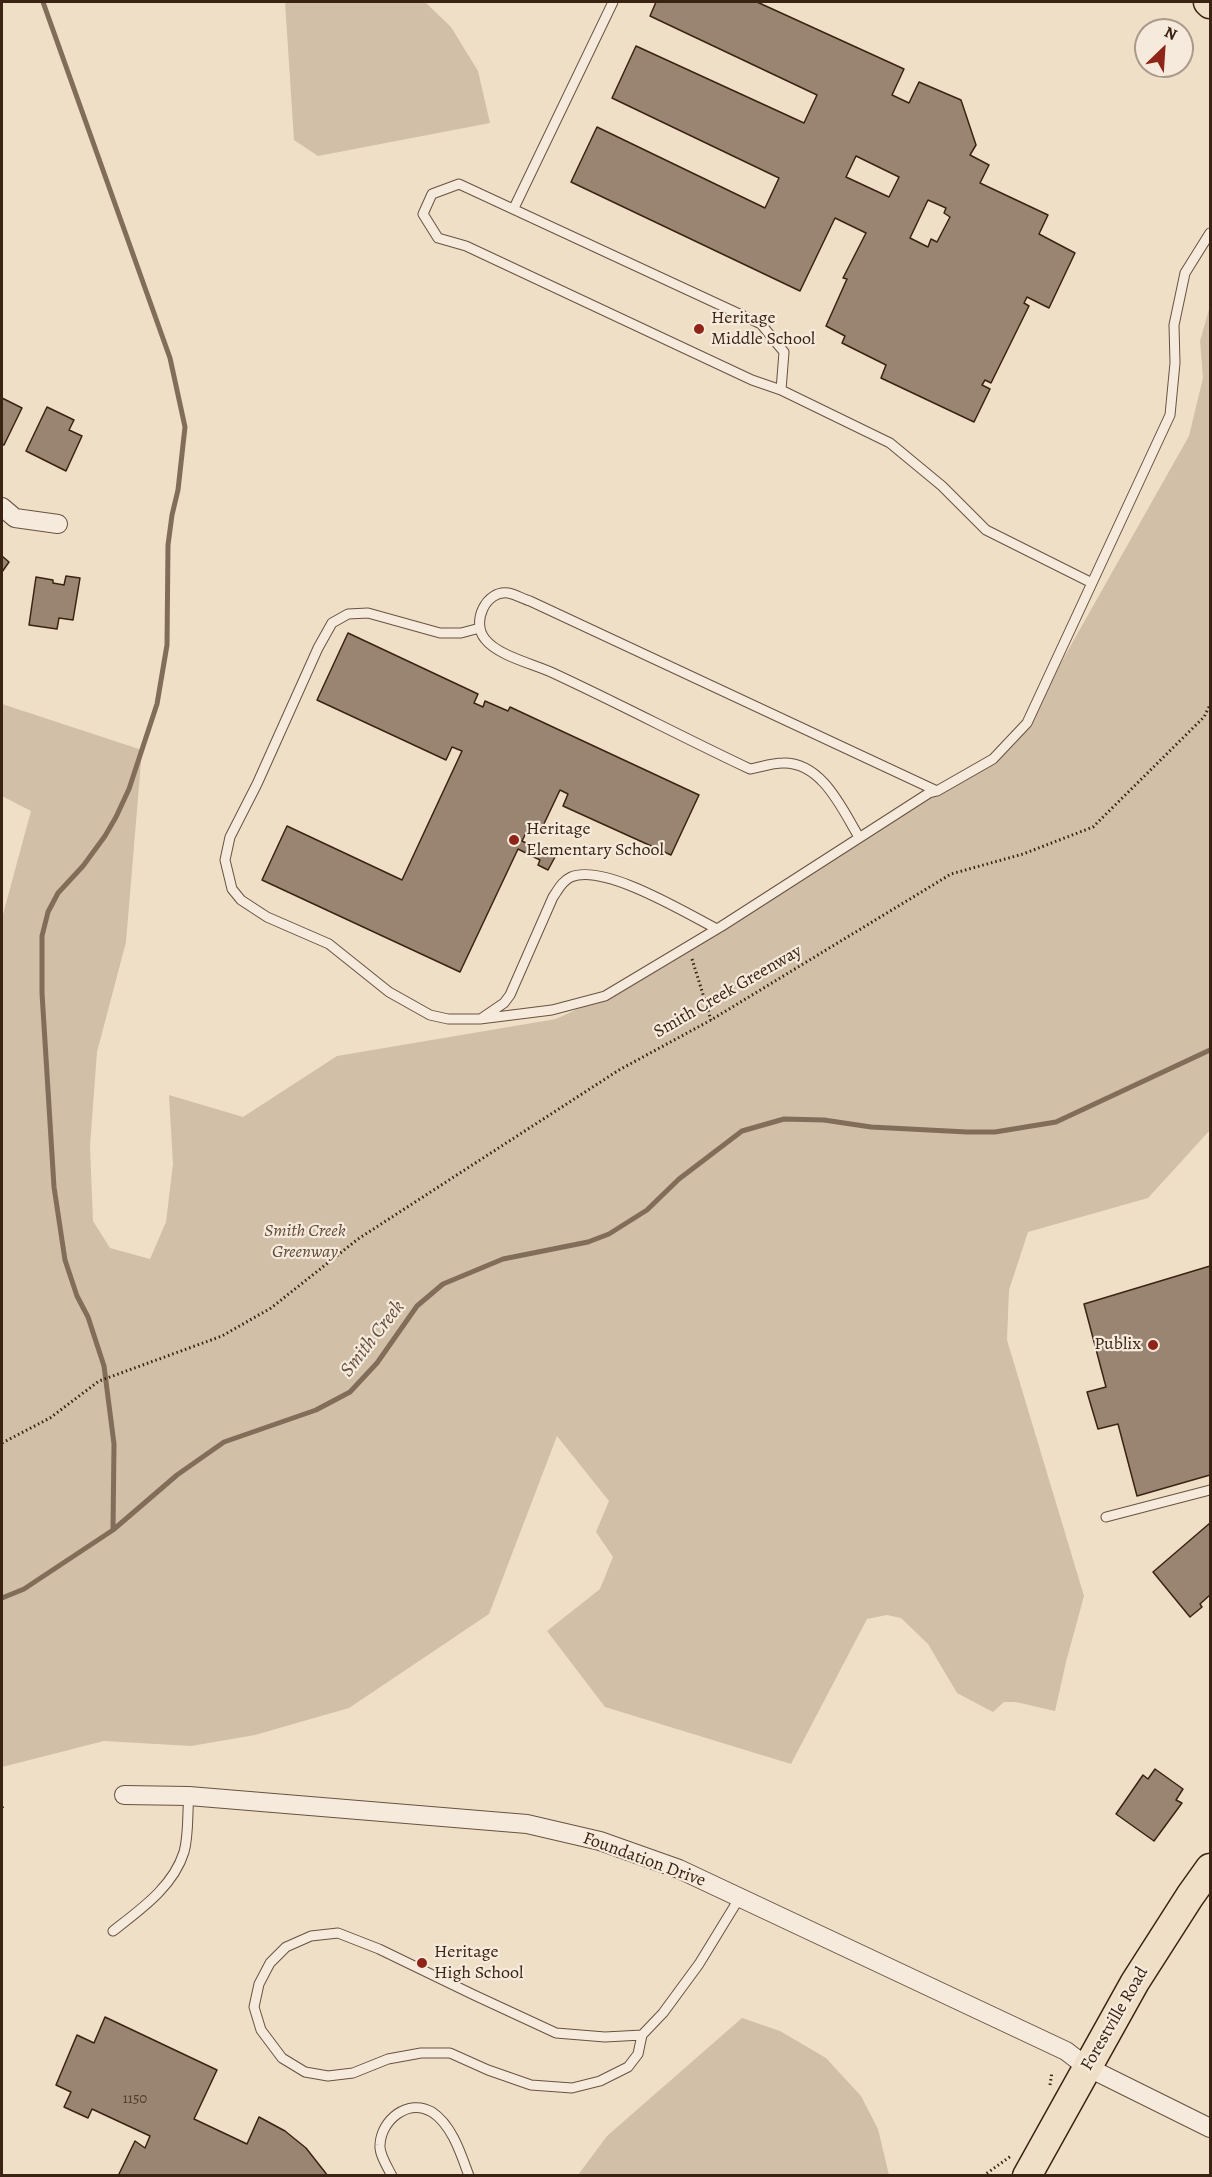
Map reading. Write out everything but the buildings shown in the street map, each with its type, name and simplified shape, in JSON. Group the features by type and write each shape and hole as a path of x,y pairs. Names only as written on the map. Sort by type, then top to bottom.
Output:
{"main road":[{"name":"Forestville Road","path":"1027,2175 1135,1982 1210,1868"}],"street":[{"path":"2,507 15,518 58,524"},
{"name":"Foundation Drive","path":"124,1796 189,1796 527,1824 600,1841 679,1869 740,1897 1066,2051 1087,2067 1210,2128"}],"lane":[{"path":"514,208 614,2"},
{"path":"781,390 784,352 761,324 459,184 432,194 423,214 438,238 466,246 752,380 781,390 890,443 942,486 986,530 1092,583"},
{"path":"480,628 460,633 440,633 368,613 348,614 332,622 230,837 225,860 232,890 256,911 329,944 389,992 430,1015 448,1019 480,1019 552,1011 605,996 717,929 929,793 993,759 1027,723 1170,415 1174,325 1185,273 1210,234"},
{"path":"859,837 834,796 803,766 783,763 750,769 552,673 502,652 484,639 480,628 482,609 491,597 507,593 551,611 936,790"},
{"path":"480,1019 504,1003 510,995 553,897 570,877 586,874 606,877 632,887 717,929"},
{"path":"1106,1517 1210,1490"},
{"path":"113,1930 147,1904 167,1883 183,1852 189,1796"},
{"path":"642,2035 605,2037 556,2033 379,1949 338,1933 311,1936 286,1947 270,1963 259,1984 254,2007 261,2030 282,2058 305,2072 328,2076 353,2073 388,2059 421,2053 450,2053 488,2070 531,2085 572,2088 600,2081 628,2067 638,2054 642,2035 663,2013 699,1964 740,1897"},
{"path":"392,2175 379,2147 384,2128 395,2114 409,2107 431,2111 448,2128 469,2175"}],"path":[{"name":"Smith Creek Greenway","path":"2,1443 50,1418 99,1381 222,1336 271,1308 358,1239 619,1070 711,1020 951,874 1023,854 1093,827 1204,717 1210,705"},
{"path":"688,946 711,1020"}],"green space":[{"path":"285,2 425,2 451,27 478,71 490,123 318,156 294,140"},
{"path":"1210,306 1210,1130 1148,1198 1028,1232 1009,1290 1007,1340 1084,1596 1055,1711 1016,1702 1004,1702 993,1712 957,1693 928,1644 901,1618 887,1615 867,1619 791,1764 605,1707 547,1631 600,1589 613,1557 596,1532 609,1501 557,1436 489,1614 349,1708 255,1735 191,1746 104,1741 2,1767 2,918 31,811 2,796 2,704 142,750 126,942 97,1052 90,1146 93,1221 110,1248 150,1259 166,1222 173,1164 169,1095 243,1117 337,1056 556,1019 605,996 993,759 1027,723 1189,436 1203,378 1200,341"},
{"path":"742,2018 780,2031 826,2058 861,2096 878,2129 889,2175 578,2175 607,2136"}],"waterway":[{"path":"43,2 170,358 185,427 178,490 168,545 167,645 157,704 129,789 116,817 83,866 58,893 48,912 42,936 42,993 54,1187 65,1260 77,1296 88,1317 104,1366 114,1444 113,1530"},
{"name":"Smith Creek","path":"2,1598 24,1589 113,1530 177,1475 224,1442 316,1410 350,1392 377,1363 417,1306 443,1284 503,1259 588,1242 609,1234 647,1210 679,1179 742,1131 784,1119 824,1120 871,1127 967,1132 995,1132 1056,1122 1210,1050"}],"place":[{"name":"Heritage Middle School","path":"699,329"},
{"name":"Heritage Elementary School","path":"514,840"},
{"name":"Publix","path":"1153,1345"},
{"name":"Heritage High School","path":"422,1963"}]}
